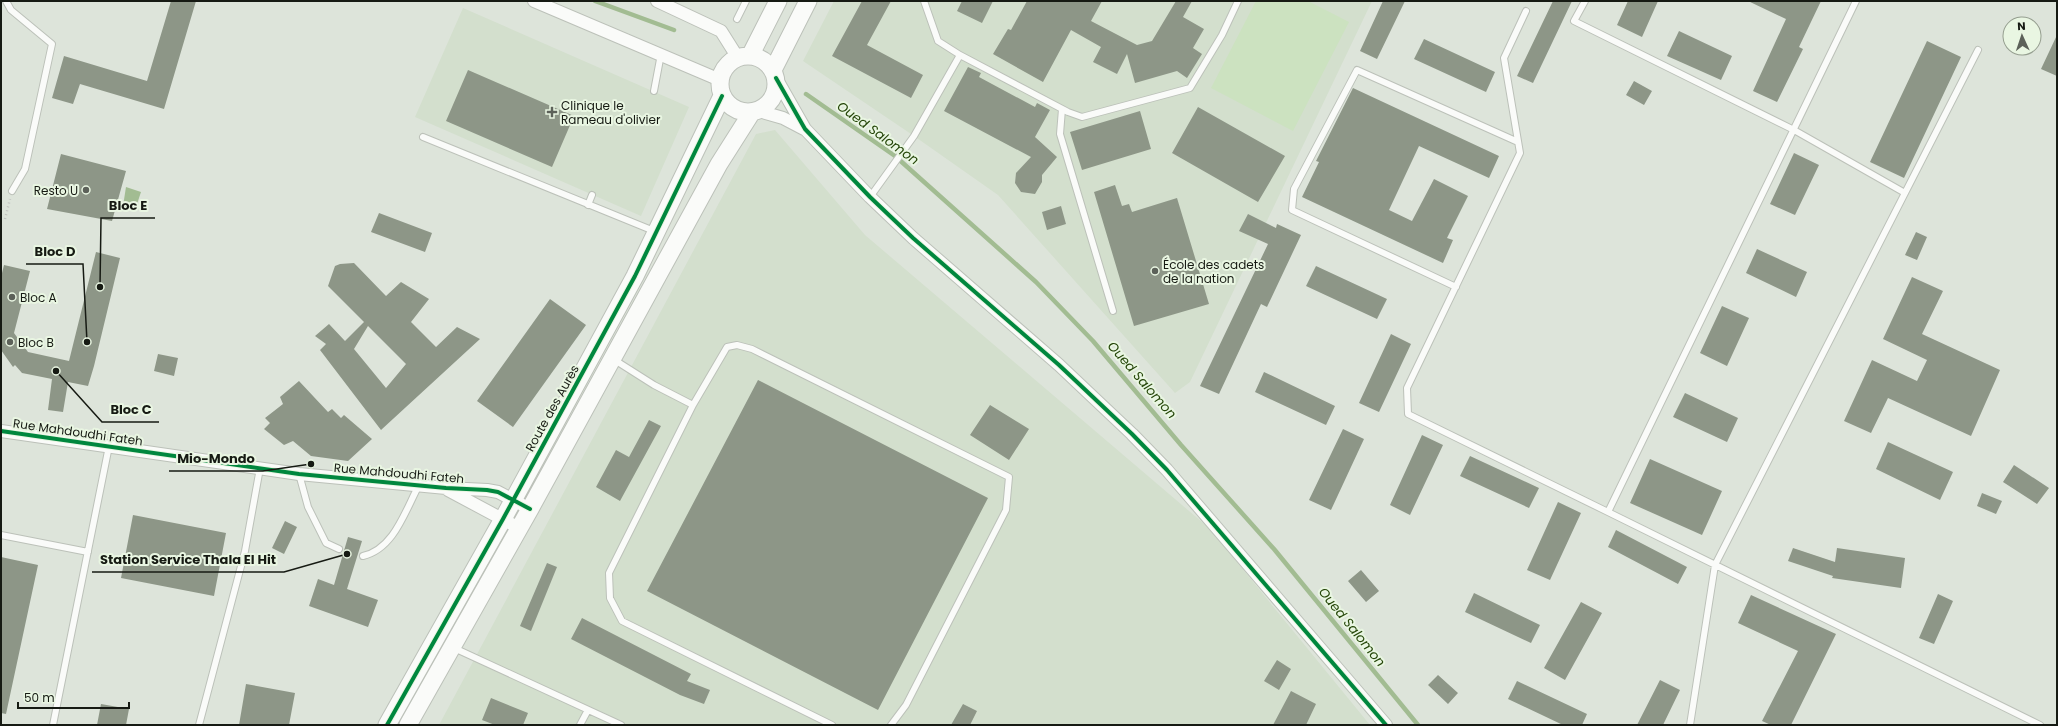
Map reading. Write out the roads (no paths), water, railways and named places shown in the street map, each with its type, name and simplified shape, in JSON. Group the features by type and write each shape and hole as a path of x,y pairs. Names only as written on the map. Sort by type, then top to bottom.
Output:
{"street":[{"path":"534,1 661,54 721,88 734,109 740,112 756,111 783,118 805,129"},
{"path":"657,1 721,31 744,57 760,58 768,63 805,129 870,197 913,238 1059,365 1132,434 1196,502 1386,725"},
{"path":"721,88 726,67 744,57 778,1"},
{"path":"408,725 530,509 726,152 756,111 772,101 777,86 775,74 808,1"},
{"name":"Route des Aurès","path":"388,725 503,519 635,276 721,88"},
{"name":"Rue Mahdoudhi Fateh","path":"1,431 299,474 446,488 493,490 530,509"},
{"name":"Rue Mahdoudhi Fateh","path":"446,488 519,528"}],"lane":[{"path":"6,1 11,10 52,44 25,169 12,191"},
{"path":"737,19 746,1"},
{"path":"924,1 938,41 960,55 1062,109 1082,117 1190,88 1222,35 1238,1"},
{"path":"1585,1 1574,21 1794,130 1906,193"},
{"path":"1608,512 1856,1"},
{"path":"1526,12 1504,58 1520,153 1407,388 1408,414 2040,725"},
{"path":"1690,725 1715,565 1978,50"},
{"path":"654,91 661,54"},
{"path":"870,197 910,143 960,55"},
{"path":"1456,287 1292,210 1294,189 1357,70 1518,142"},
{"path":"1062,109 1060,134 1113,312"},
{"path":"423,137 656,232"},
{"path":"588,205 592,194"},
{"path":"832,725 622,621 610,598 609,573 693,405 727,347 738,345 752,349 1009,477 1006,510 906,705 891,725"},
{"path":"612,358 654,385 693,405"},
{"path":"53,725 109,446"},
{"path":"199,725 245,551 260,468"},
{"path":"299,474 308,507 326,543 339,549"},
{"path":"363,556 374,553 392,537 419,485"},
{"path":"1,534 88,552"},
{"path":"452,648 621,725"},
{"path":"580,725 588,710"}],"waterway":[{"name":"Oued Salomon","path":"595,1 674,30"},
{"name":"Oued Salomon","path":"806,94 895,156 1036,282 1093,341 1181,445 1274,549 1418,725"}],"place":[{"name":"Clinique le Rameau d'olivier","path":"552,112"},
{"name":"Resto U","path":"86,190"},
{"name":"École des cadets de la nation","path":"1155,271"},
{"name":"Bloc E","path":"100,287"},
{"name":"Bloc A","path":"12,297"},
{"name":"Bloc B","path":"10,342"},
{"name":"Bloc D","path":"87,342"},
{"name":"Bloc C","path":"56,371"},
{"name":"Mio-Mondo","path":"311,464"},
{"name":"Station Service Thala El Hit","path":"347,554"}]}
